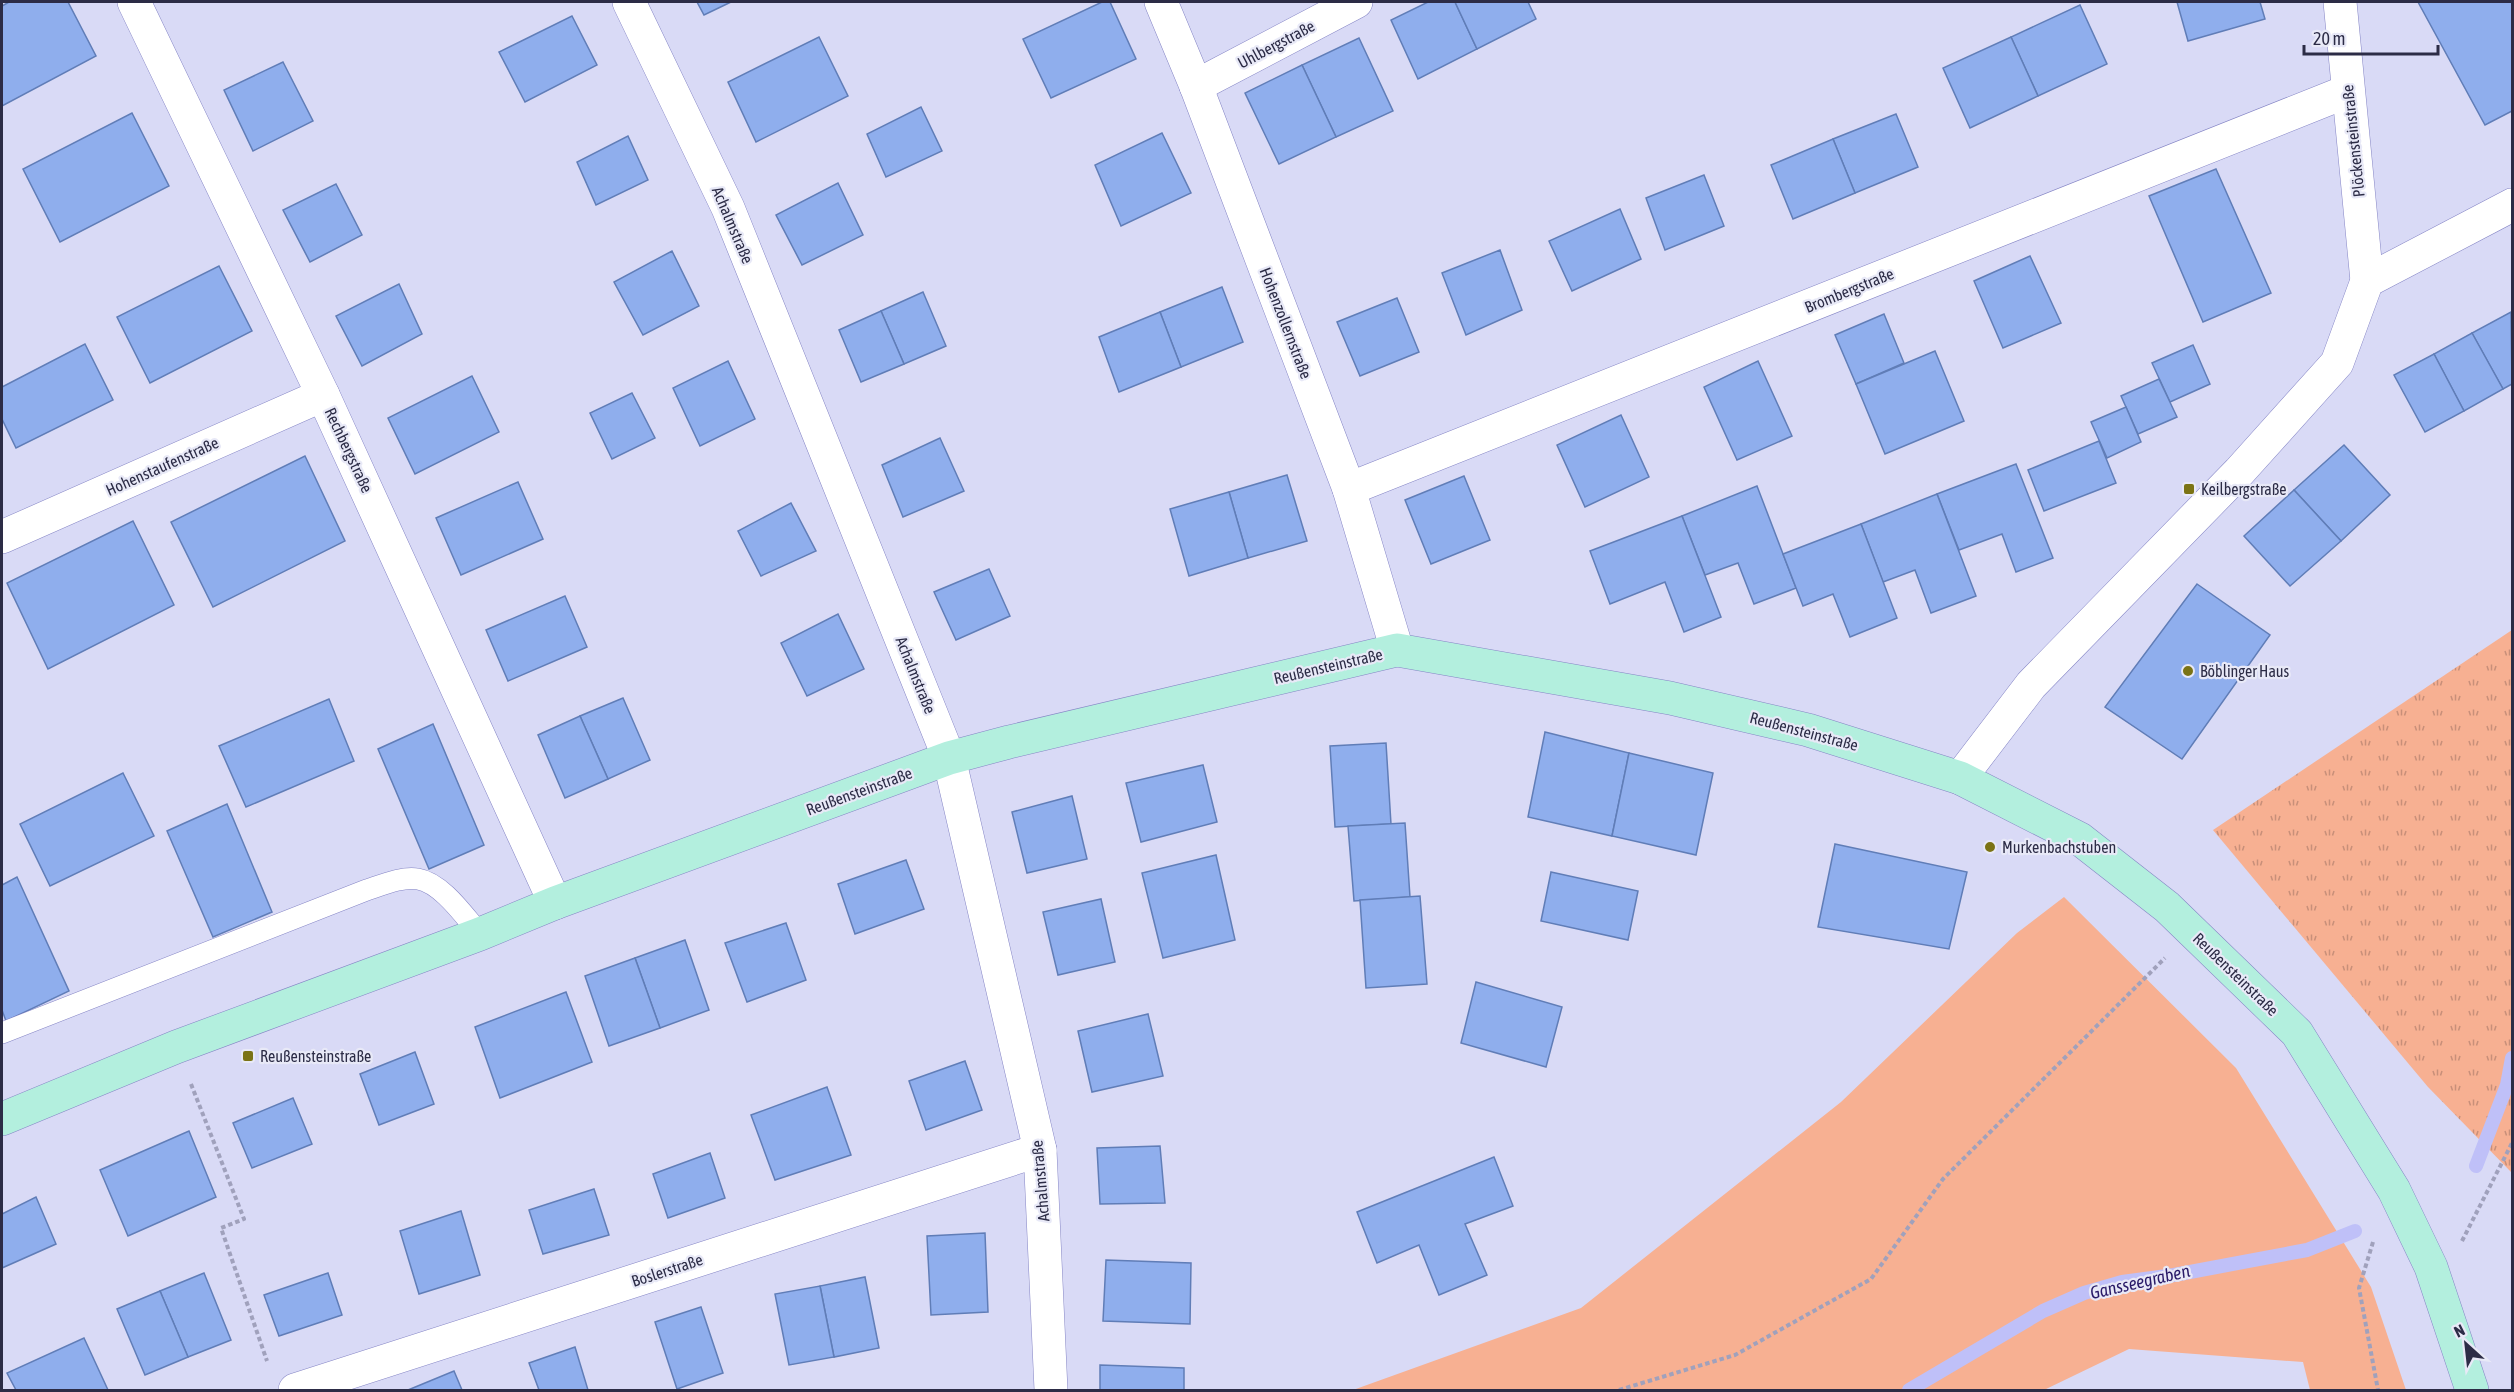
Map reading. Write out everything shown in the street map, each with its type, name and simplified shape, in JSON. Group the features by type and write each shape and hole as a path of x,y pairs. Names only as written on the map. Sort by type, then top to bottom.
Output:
{"street":[{"name":"Rechbergstraße","path":"134,2 324,395 555,903"},
{"name":"Achalmstraße","path":"629,2 728,208 949,758 1040,1150 1051,1390"},
{"name":"Hohenzollernstraße","path":"1161,2 1196,86 1349,489 1396,650"},
{"name":"Uhlbergstraße","path":"1196,86 1356,2"},
{"name":"Plöckensteinstraße","path":"2340,2 2367,281"},
{"name":"Brombergstraße","path":"1349,489 2348,91"},
{"path":"1960,778 2031,685 2239,472 2337,363 2367,281 2512,205"},
{"name":"Hohenstaufenstraße","path":"2,537 324,395"},
{"name":"Reußensteinstraße","path":"2,1119 176,1047 480,934 555,903 949,758 1396,650 1670,698 1808,730 1960,778 2080,839 2167,907 2296,1033 2394,1190 2431,1267 2472,1390"},
{"name":"Boslerstraße","path":"295,1390 1040,1150"}],"lane":[{"path":"2,1033 353,895 397,881 419,879 443,892 480,934"}],"path":[{"path":"2157,950 2174,965"},
{"path":"1619,1390 1735,1355 1871,1279 1944,1179 2166,958"},
{"path":"176,1047 244,1219 221,1228 269,1369"},
{"path":"2431,1267 2463,1241 2512,1143"},
{"path":"2378,1390 2359,1288 2375,1236 2380,1245"}],"green space":[{"path":"2512,630 2512,1173 2428,1087 2213,830"},
{"path":"2064,897 2236,1068 2371,1287 2406,1390 2310,1390 2303,1362 2129,1349 2044,1390 1353,1390 1581,1308 1841,1102 2017,933"}],"building":[{"path":"9,2 68,2 96,56 2,106 2,6"},
{"path":"697,2 731,2 704,15"},
{"path":"1102,2 1110,2 1136,59 1051,98 1023,39"},
{"path":"1428,2 1455,2 1477,49 1418,79 1391,20"},
{"path":"1455,2 1528,2 1536,19 1477,49"},
{"path":"2177,2 2260,2 2265,19 2188,41"},
{"path":"2418,2 2512,2 2512,111 2485,125"},
{"path":"2080,5 2107,64 2038,96 2011,37"},
{"path":"572,16 597,65 525,102 499,52"},
{"path":"819,37 848,96 756,142 728,82"},
{"path":"2011,37 2038,96 1970,128 1943,68"},
{"path":"1359,38 1393,111 1336,137 1302,65"},
{"path":"283,62 313,121 253,151 224,90"},
{"path":"1302,65 1336,137 1279,164 1245,93"},
{"path":"921,107 942,151 886,177 867,134"},
{"path":"132,113 169,186 60,242 23,169"},
{"path":"1896,114 1918,167 1855,193 1833,139"},
{"path":"1162,133 1191,193 1121,226 1095,165"},
{"path":"628,136 648,180 596,205 577,162"},
{"path":"1833,139 1855,193 1793,219 1771,165"},
{"path":"2216,169 2271,293 2203,322 2149,196"},
{"path":"1704,175 1724,226 1665,250 1646,198"},
{"path":"838,183 863,235 802,265 776,215"},
{"path":"336,184 362,235 310,262 283,210"},
{"path":"1620,209 1641,259 1572,291 1549,241"},
{"path":"1500,250 1522,310 1466,335 1442,273"},
{"path":"672,251 699,306 643,335 614,282"},
{"path":"2030,256 2061,323 2003,348 1974,281"},
{"path":"219,266 252,331 150,383 117,317"},
{"path":"399,284 422,334 362,366 336,316"},
{"path":"1222,287 1243,342 1181,367 1160,312"},
{"path":"923,292 946,346 904,364 881,311"},
{"path":"1397,298 1419,352 1360,376 1337,322"},
{"path":"881,311 904,364 861,382 839,330"},
{"path":"1160,312 1181,367 1119,392 1099,337"},
{"path":"2511,312 2512,384 2503,389 2472,333"},
{"path":"1884,314 1904,363 1856,384 1835,335"},
{"path":"2472,333 2503,389 2464,411 2434,354"},
{"path":"85,344 113,400 16,448 2,419 2,387"},
{"path":"2193,345 2210,384 2170,402 2152,363"},
{"path":"1935,351 1964,421 1885,454 1856,384"},
{"path":"2434,354 2464,411 2425,432 2394,375"},
{"path":"728,361 755,419 700,446 673,388"},
{"path":"1758,361 1792,436 1737,460 1704,387"},
{"path":"472,376 499,432 415,474 388,418"},
{"path":"2159,379 2177,417 2138,434 2121,396"},
{"path":"632,393 655,438 612,459 590,413"},
{"path":"2126,407 2141,442 2107,458 2091,422"},
{"path":"1621,415 1649,477 1585,507 1557,445"},
{"path":"940,438 964,491 903,517 882,465"},
{"path":"2099,441 2116,483 2044,511 2028,470"},
{"path":"2344,445 2390,495 2341,541 2294,490"},
{"path":"305,456 345,541 213,607 171,522"},
{"path":"2016,464 2053,558 2016,572 2002,534 1959,550 1937,494"},
{"path":"1287,475 1307,541 1248,558 1229,492"},
{"path":"1464,476 1490,540 1431,564 1405,500"},
{"path":"518,482 543,539 461,575 436,518"},
{"path":"1757,486 1796,588 1754,604 1738,563 1705,575 1682,516"},
{"path":"2294,490 2341,541 2290,586 2244,536"},
{"path":"1229,492 1248,558 1189,576 1170,509"},
{"path":"1937,494 1976,596 1931,613 1915,570 1883,582 1861,524"},
{"path":"791,503 816,551 761,576 738,531"},
{"path":"1682,516 1721,617 1684,632 1665,582 1610,604 1590,551"},
{"path":"133,521 174,605 48,669 7,583"},
{"path":"1861,524 1897,618 1850,637 1833,594 1803,606 1783,554"},
{"path":"989,569 1010,616 956,640 934,592"},
{"name":"Böblinger Haus","path":"2197,584 2270,635 2182,759 2105,707"},
{"path":"565,596 587,647 508,681 486,630"},
{"path":"838,614 864,669 807,696 781,643"},
{"path":"623,698 650,760 608,779 580,716"},
{"path":"329,699 354,761 246,807 219,746"},
{"path":"580,716 608,779 565,798 538,735"},
{"path":"433,724 484,845 429,869 378,749"},
{"path":"1545,732 1629,753 1612,836 1528,817"},
{"path":"1386,743 1391,824 1335,827 1330,746"},
{"path":"1629,753 1713,773 1696,855 1612,836"},
{"path":"1203,765 1217,822 1141,842 1126,783"},
{"path":"123,773 154,836 50,886 20,824"},
{"path":"1072,796 1087,859 1027,873 1012,812"},
{"path":"227,804 272,912 213,937 167,831"},
{"path":"1405,823 1410,897 1354,901 1348,826"},
{"path":"1835,844 1967,872 1949,949 1818,927"},
{"path":"1216,855 1235,940 1163,958 1142,873"},
{"path":"906,860 924,909 855,934 838,884"},
{"path":"1551,872 1638,891 1628,940 1541,921"},
{"path":"17,877 69,991 6,1021 2,1010 2,885"},
{"path":"1420,896 1427,984 1366,988 1360,900"},
{"path":"1101,899 1115,962 1058,975 1043,912"},
{"path":"786,923 806,980 747,1002 725,943"},
{"path":"685,940 709,1010 660,1028 635,958"},
{"path":"635,958 660,1028 609,1046 585,976"},
{"path":"1476,982 1562,1007 1546,1067 1461,1043"},
{"path":"566,992 592,1062 500,1098 475,1027"},
{"path":"1148,1014 1163,1076 1092,1092 1078,1031"},
{"path":"415,1052 434,1104 379,1125 360,1074"},
{"path":"965,1061 982,1110 926,1130 909,1081"},
{"path":"827,1087 851,1155 775,1180 751,1115"},
{"path":"293,1098 312,1144 252,1168 233,1123"},
{"path":"189,1131 216,1197 128,1236 100,1170"},
{"path":"1160,1146 1165,1203 1100,1204 1097,1148"},
{"path":"710,1153 725,1198 668,1218 653,1174"},
{"path":"1494,1157 1513,1206 1465,1224 1487,1275 1439,1295 1419,1245 1377,1263 1357,1212"},
{"path":"594,1189 609,1235 543,1254 529,1210"},
{"path":"36,1197 56,1244 2,1268 2,1214"},
{"path":"461,1211 480,1275 419,1294 400,1231"},
{"path":"985,1233 988,1312 931,1315 927,1236"},
{"path":"1106,1260 1191,1263 1190,1324 1103,1321"},
{"path":"204,1273 231,1340 188,1357 160,1291"},
{"path":"328,1273 342,1315 279,1336 264,1295"},
{"path":"865,1277 879,1348 834,1357 820,1286"},
{"path":"820,1286 834,1357 789,1365 775,1294"},
{"path":"160,1291 188,1357 145,1375 117,1309"},
{"path":"701,1307 723,1373 677,1389 655,1322"},
{"path":"84,1338 108,1390 16,1390 7,1373"},
{"path":"575,1347 588,1390 539,1390 529,1363"},
{"path":"1100,1365 1184,1368 1184,1390 1100,1390"},
{"path":"454,1371 462,1390 408,1390"}],"waterway":[{"name":"Gansseegraben","path":"2476,1166 2507,1085 2512,1058"},
{"name":"Gansseegraben","path":"1909,1390 2043,1311 2084,1293 2122,1282 2174,1275 2307,1250 2355,1231"}],"place":[{"name":"Keilbergstraße","path":"2189,489"},
{"name":"Böblinger Haus","path":"2188,671"},
{"name":"Murkenbachstuben","path":"1990,847"},
{"name":"Reußensteinstraße","path":"248,1056"}]}
